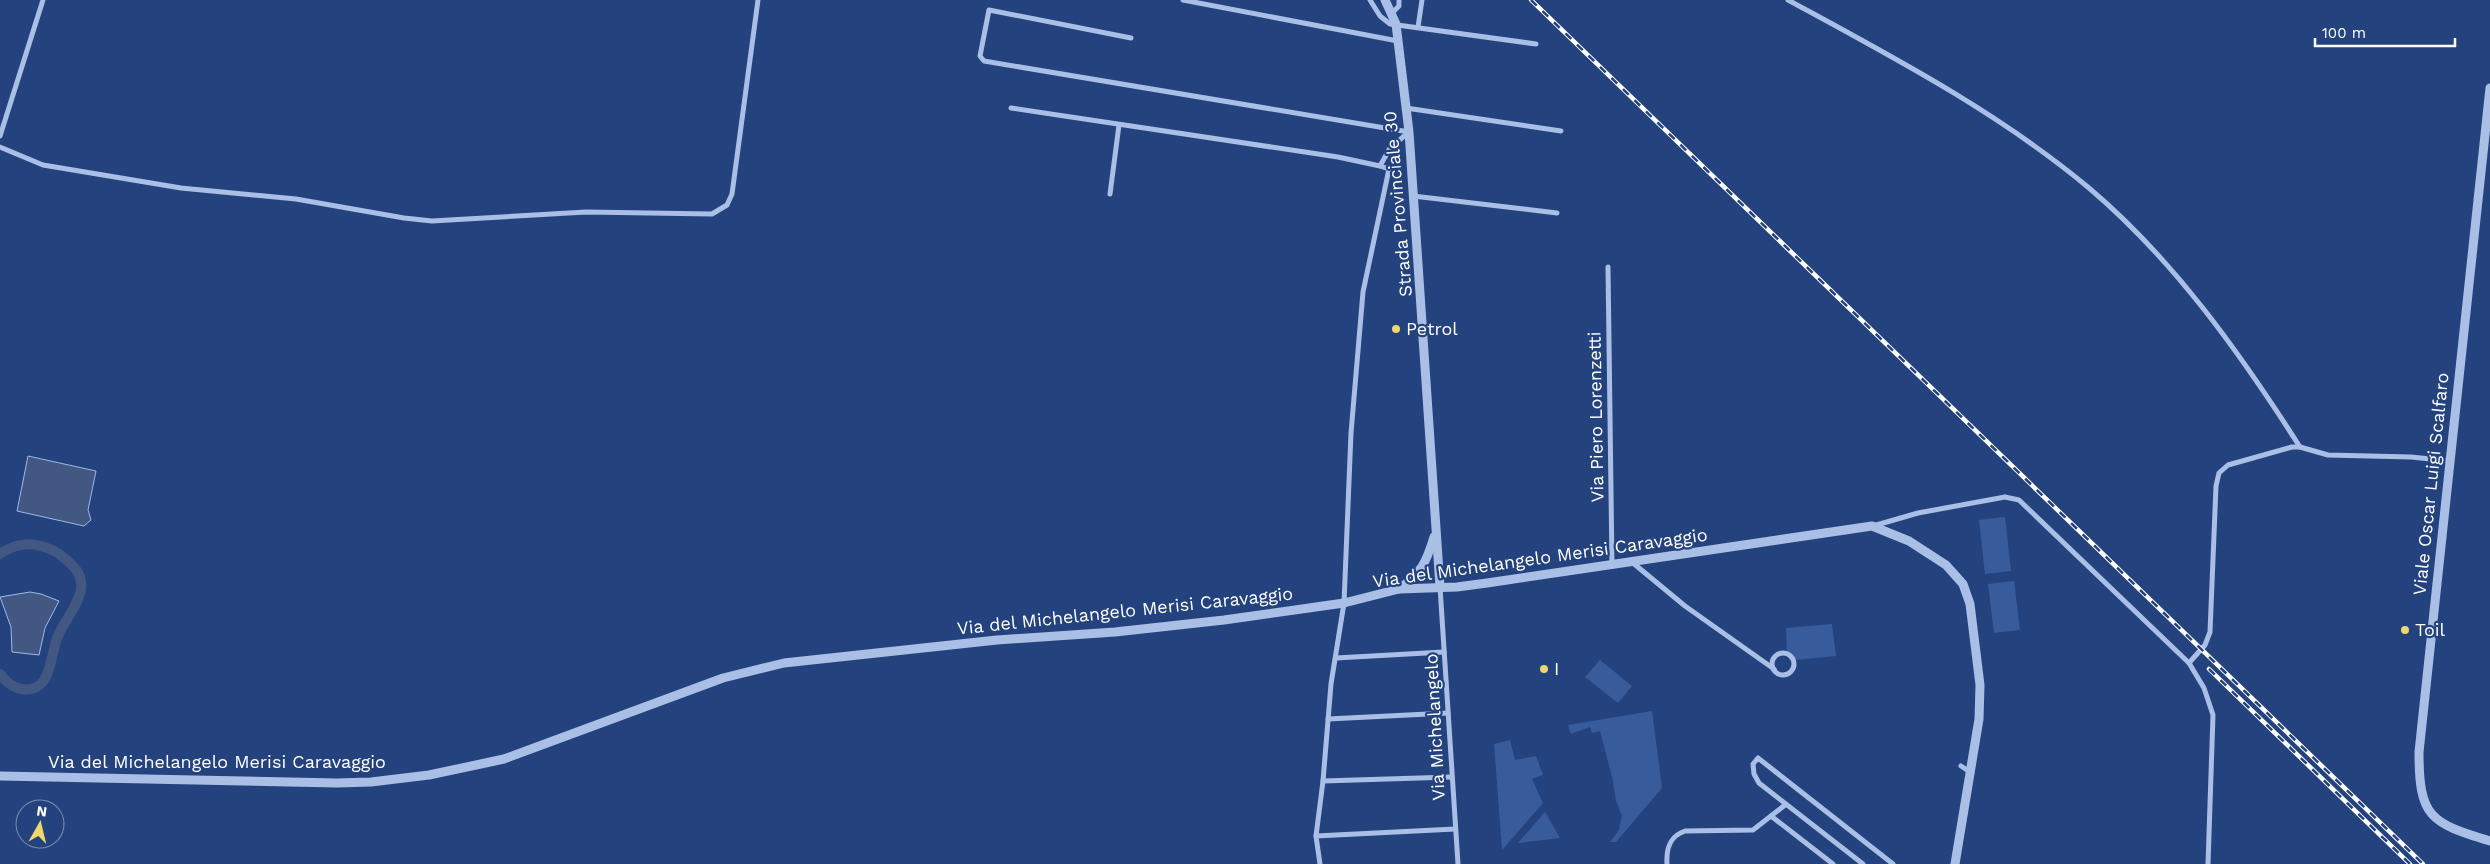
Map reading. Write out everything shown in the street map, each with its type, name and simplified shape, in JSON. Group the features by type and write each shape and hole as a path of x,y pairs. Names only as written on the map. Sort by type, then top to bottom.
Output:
{"street":[{"path":"0,136 43,0"},
{"path":"0,147 43,165 181,188 296,199 404,218 432,221 586,212 712,214 727,205 732,194 758,0"},
{"path":"1183,0 1398,41"},
{"path":"1370,0 1380,16 1390,24 1536,44"},
{"name":"Strada Provinciale 30","path":"1385,0 1396,24 1409,132 1421,285 1440,587"},
{"path":"1392,13 1399,6 1399,0"},
{"path":"1418,27 1422,0"},
{"path":"1788,0 1884,52 1976,108 2048,156 2088,187 2178,276 2269,398 2300,446"},
{"path":"1131,38 989,10 980,56 984,61 1409,132"},
{"name":"Viale Oscar Luigi Scalfaro","path":"2490,88 2419,752 2419,777 2423,801 2433,818 2450,828 2490,841"},
{"path":"1011,108 1338,157 1380,166 1389,170 1363,292 1351,433 1344,603 1331,684 1323,781 1316,836 1320,864"},
{"path":"1406,108 1561,131"},
{"path":"1110,194 1119,125"},
{"path":"1380,166 1390,148 1409,132"},
{"path":"1413,196 1557,213"},
{"name":"Via Piero Lorenzetti","path":"1608,267 1612,566"},
{"path":"2189,663 2205,645 2210,632 2216,486 2219,473 2236,462 2300,446 2328,455 2412,457 2450,461"},
{"path":"1872,526 1918,513 2005,497 2019,500 2189,663 2204,688 2214,715 2208,864"},
{"path":"1872,526 1917,545 1946,564 1963,584 1970,604 1980,686 1979,719 1955,864"},
{"name":"Via del Michelangelo Merisi Caravaggio","path":"0,776 337,783 372,782 429,775 504,759 723,678 784,664 997,640 1115,632 1214,621 1344,603 1398,590 1457,587 1633,563 1872,526"},
{"path":"1398,590 1417,575 1425,565 1436,532"},
{"path":"1633,563 1686,606 1780,675 1788,674 1794,667 1793,659 1786,654 1778,655 1774,660 1774,669"},
{"name":"Via Michelangelo","path":"1440,587 1458,864"},
{"path":"1336,658 1444,652"},
{"path":"1328,720 1448,713"},
{"path":"1863,864 1765,789 1754,774 1753,764 1758,758 1893,864"},
{"path":"1961,766 1970,772"},
{"path":"1323,781 1452,777"},
{"path":"1667,864 1669,844 1678,834 1685,831 1753,830 1785,805"},
{"path":"1771,816 1832,864"},
{"path":"1316,836 1455,829"}],"shaded area":[{"path":"28,456 96,471 88,510 91,520 84,526 17,511"},
{"path":"2005,517 2011,571 1985,574 1979,520"},
{"path":"2014,581 2020,630 1994,633 1988,584"},
{"path":"30,592 59,601 45,628 39,655 12,652 11,627 0,597"},
{"path":"1832,624 1836,656 1796,660 1787,651 1786,628"},
{"path":"1600,660 1632,686 1618,703 1585,677"},
{"path":"1652,711 1662,788 1616,842 1610,842 1619,830 1622,816 1616,801 1613,781 1600,731 1592,733 1590,727 1571,734 1568,725"},
{"path":"1510,740 1515,760 1536,756 1543,775 1532,779 1543,803 1502,850 1494,744"},
{"path":"1545,812 1560,838 1518,843"}],"waterway":[{"path":"0,554 17,546 29,544 47,548 61,555 72,565 79,574 81,583 77,601 58,636 48,672 39,686 31,689 21,689 9,683 0,674"}],"railway":[{"path":"1531,0 2423,864"},
{"path":"2209,669 2410,864"}],"place":[{"name":"Petrol","path":"1396,329"},
{"name":"Toil","path":"2405,630"},
{"name":"I","path":"1544,669"}]}
